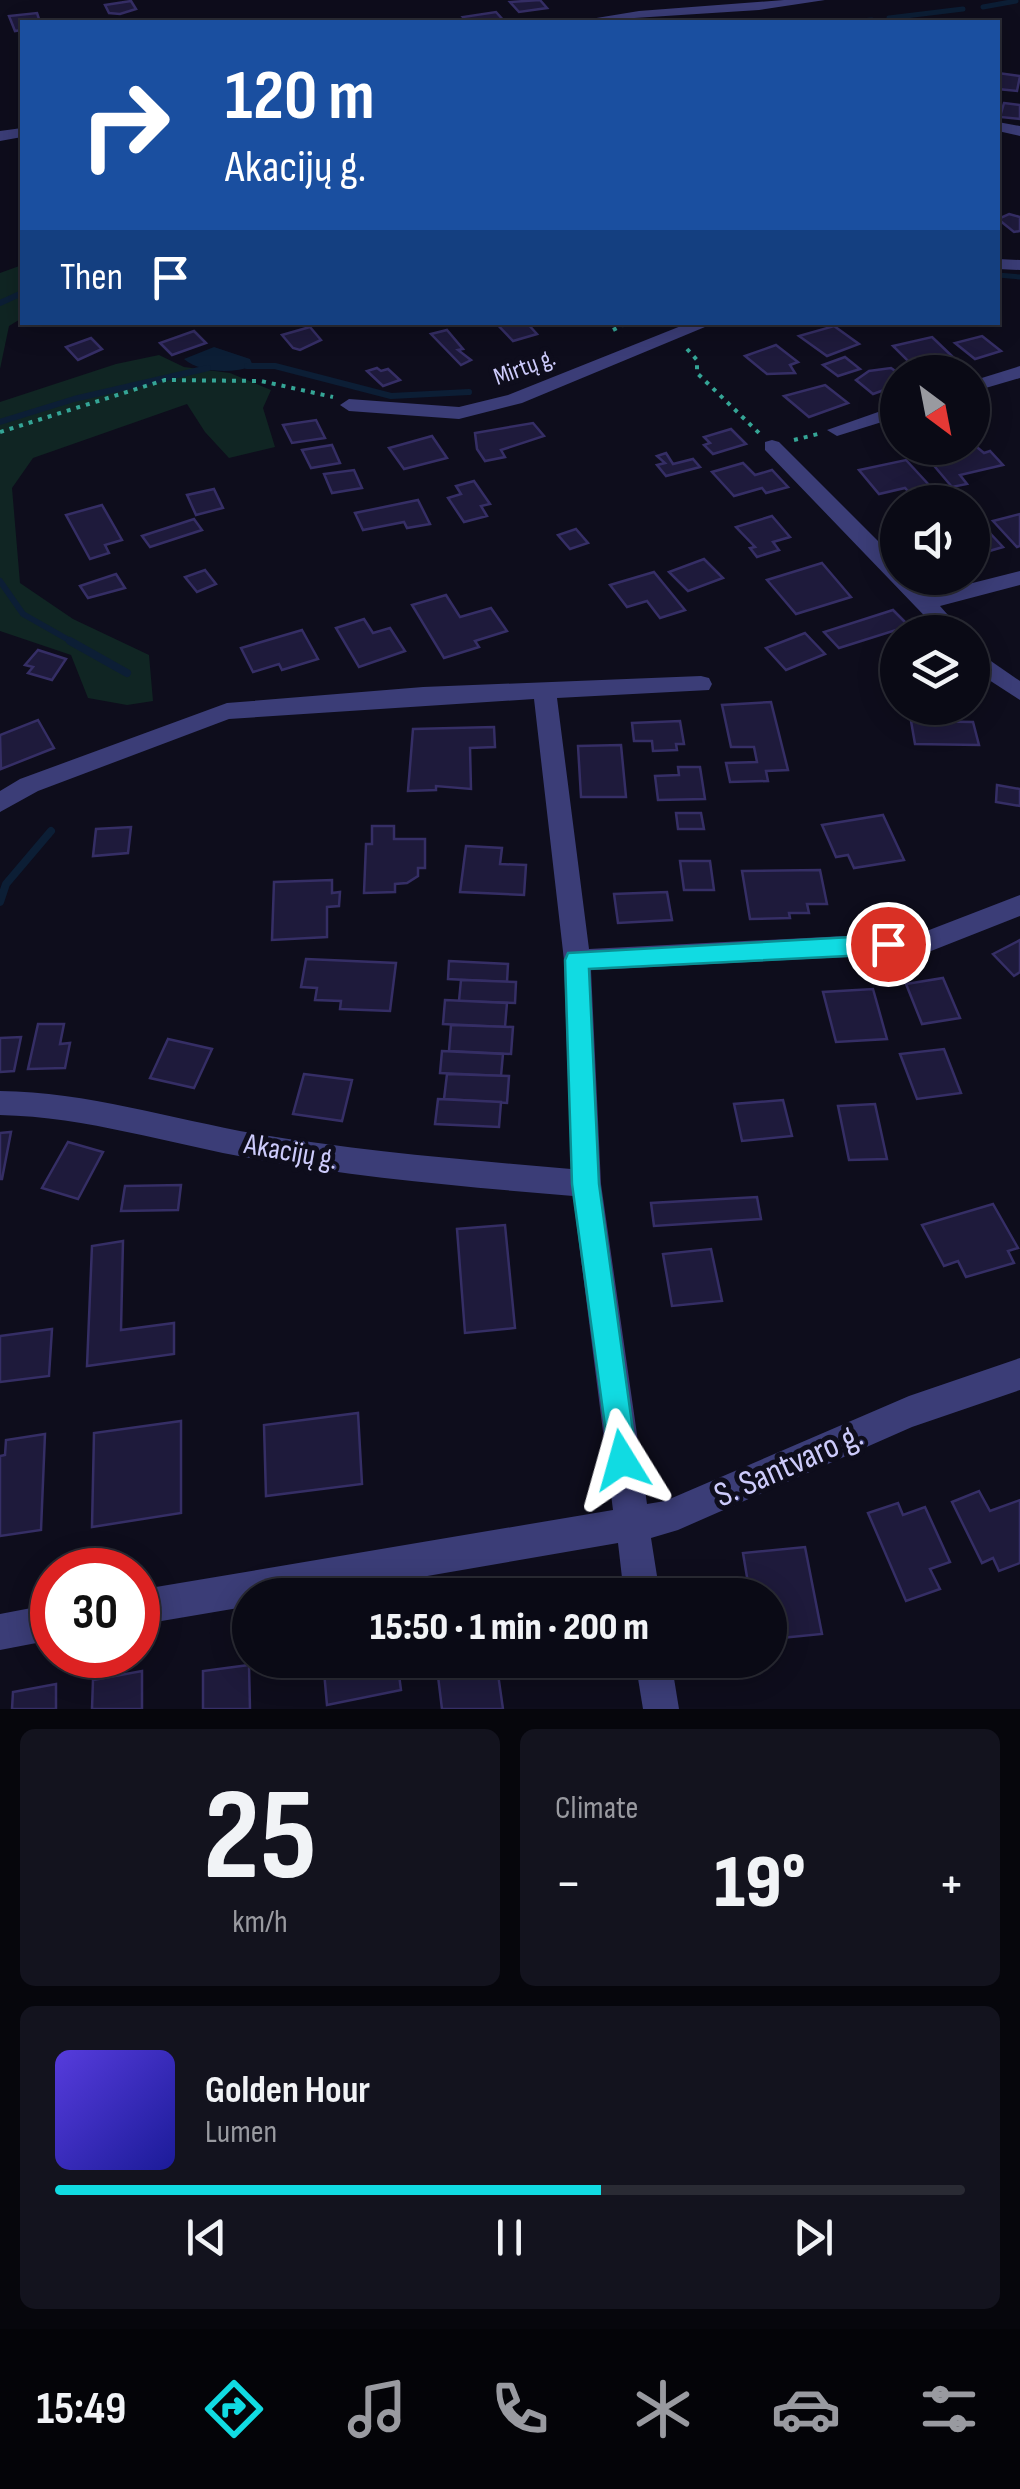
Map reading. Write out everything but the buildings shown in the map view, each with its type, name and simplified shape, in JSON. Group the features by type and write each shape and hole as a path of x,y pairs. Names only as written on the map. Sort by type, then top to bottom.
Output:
{"street":[{"path":"708,0 720,11"},
{"path":"591,20 638,12 720,11 818,0"},
{"name":"Mirtų g.","path":"349,405 459,413 514,399 701,325"},
{"path":"990,381 1020,372"},
{"path":"838,430 880,417"},
{"path":"772,446 880,557"},
{"path":"926,602 1020,578"},
{"path":"919,595 937,615"},
{"path":"990,672 1020,692"},
{"path":"0,804 29,785 227,711 423,696 701,684"},
{"path":"545,692 577,960 586,1184 639,1578"},
{"path":"577,960 926,942 1020,905"},
{"name":"Akacijų g.","path":"0,1102 48,1102 251,1145 377,1166 586,1184"},
{"name":"S. Santvaro g.","path":"160,1604 666,1518 909,1412 1020,1374"},
{"path":"0,1632 30,1626"},
{"path":"656,1678 661,1709"}],"path":[{"path":"613,330 622,325"},
{"path":"674,336 697,360 697,373 772,446 838,430"},
{"path":"0,432 165,380 261,381 336,397 349,405"}],"green space":[{"path":"20,266 20,319 9,326 0,369 0,273"},
{"path":"159,355 184,367 230,373 271,390 263,408 275,447 229,458 187,404 33,458 12,488 20,583 73,619 149,655 153,701 127,705 88,698 71,655 0,631 0,402 116,364"}],"water":[{"path":"214,347 250,359 253,366 217,371 184,359"}],"waterway":[{"path":"983,7 1016,1"},
{"path":"889,18 963,9"},
{"path":"1000,275 1020,277"},
{"path":"0,303 20,294"},
{"path":"247,366 275,366 391,396 469,392"},
{"path":"0,422 74,399 208,368"},
{"path":"0,581 23,614 74,643"},
{"path":"70,641 127,673"},
{"path":"0,902 6,884 51,831"}],"route":[{"path":"622,1460 586,1184 577,960 888,944"}]}
